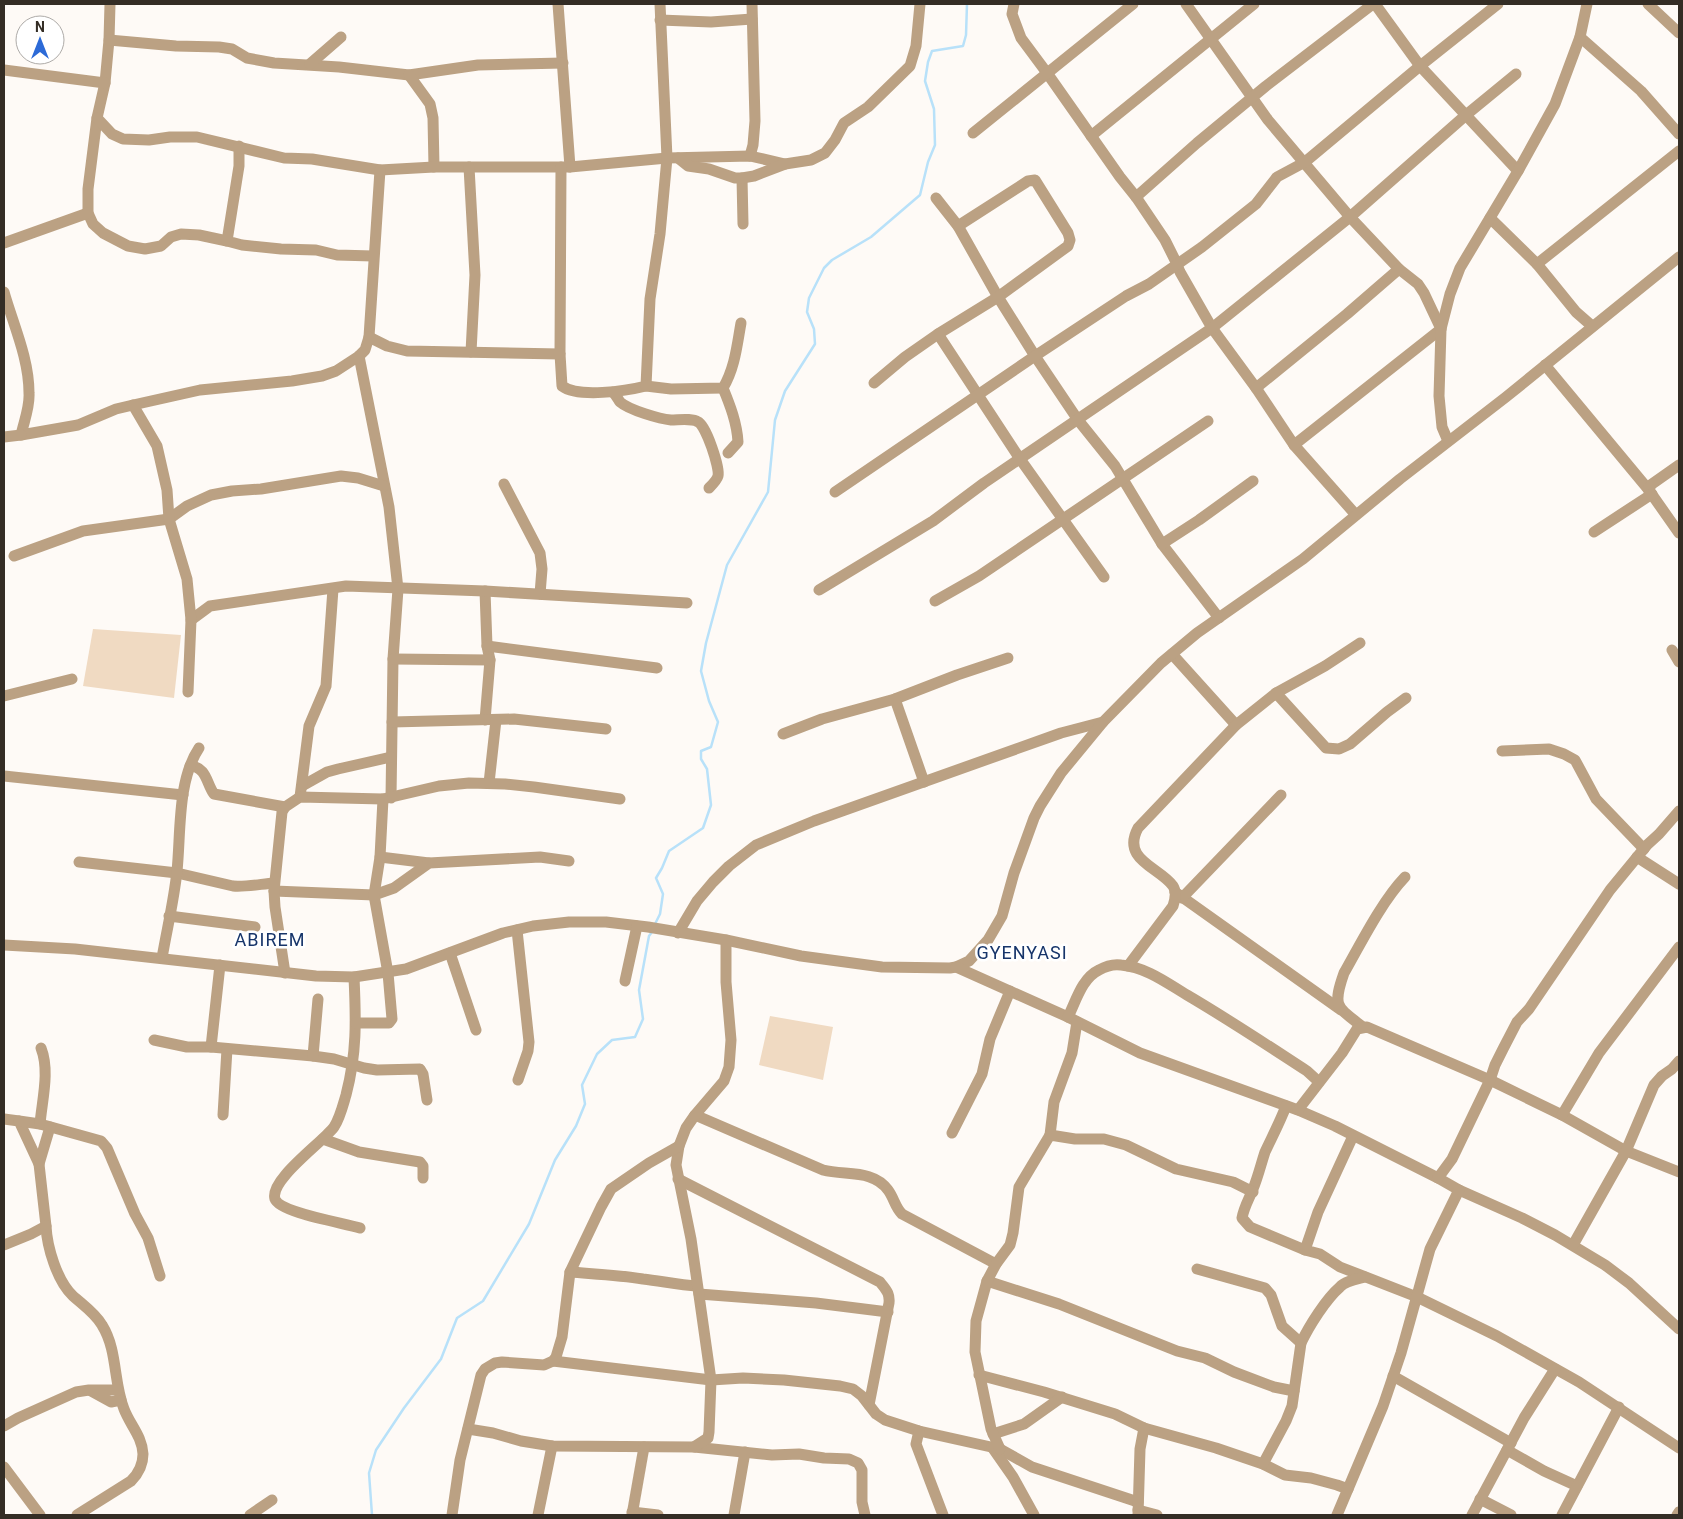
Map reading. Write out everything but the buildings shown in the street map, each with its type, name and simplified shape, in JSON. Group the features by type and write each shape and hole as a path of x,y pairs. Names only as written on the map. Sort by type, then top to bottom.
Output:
{"street":[{"path":"110,4 105,83 97,118 88,189 88,213 93,224 103,233 128,246 145,249 161,246 171,237 181,234 199,235 242,245 316,250 338,255 374,256"},
{"path":"558,4 563,62 565,167 560,354 562,386 571,391 614,392 646,386 671,389 723,388"},
{"path":"646,386 645,370 650,299 667,171 672,158 660,4"},
{"path":"750,156 755,121 752,4"},
{"path":"672,158 688,166 708,169 735,178 742,178 754,176 785,164 811,160 825,153 844,123 868,107 910,66 916,46 920,4"},
{"path":"1014,4 1012,14 1021,38 1165,240 1180,272 1212,328 1256,388 1294,445 1356,515"},
{"path":"973,133 1133,4"},
{"path":"1186,4 1268,120 1350,216 1399,269 1418,284 1441,329"},
{"path":"1091,136 1254,4"},
{"path":"1136,197 1184,154 1252,98 1374,4 1420,66 1518,171"},
{"path":"835,492 1036,356 1126,296 1149,284 1202,247 1243,216 1256,204 1278,177 1305,162 1498,4"},
{"path":"1448,441 1442,427 1439,396 1441,329 1450,294 1460,268 1518,171 1555,104 1580,37 1587,4"},
{"path":"1648,4 1679,33"},
{"path":"660,20 711,22 752,18"},
{"path":"310,64 341,37"},
{"path":"1580,37 1641,91 1679,134"},
{"path":"109,40 176,46 219,47 232,49 247,58 274,63 310,64 409,74 478,65 563,62"},
{"path":"4,70 105,83"},
{"path":"409,74 430,104 433,118 434,167"},
{"path":"820,590 927,525 1212,328 1350,216 1516,74"},
{"path":"97,118 112,134 123,139 149,140 170,137 196,137 284,158 312,159 380,170 434,167 565,167 672,158 750,156 785,164"},
{"path":"228,241 239,166 239,146"},
{"path":"1537,264 1679,151"},
{"path":"667,171 688,166 703,158"},
{"path":"468,167 475,275 471,352"},
{"path":"356,1023 391,1021 388,972 374,895 391,757 398,589 389,507 362,352 369,337 380,170"},
{"path":"742,178 743,224"},
{"path":"874,383 905,357 998,297 1068,246 1070,240 1068,233 1035,180 1028,181 958,226"},
{"path":"936,198 958,226 998,297 1078,420 1115,466 1162,544 1219,618"},
{"path":"4,243 88,213"},
{"path":"1490,218 1537,264 1576,312 1592,326"},
{"path":"956,967 969,961 988,940 1002,916 1014,872 1040,806 1062,773 1103,722 1172,654 1197,633 1302,559 1679,257"},
{"path":"1256,388 1348,314 1399,269"},
{"path":"4,292 13,318 28,378 29,394 21,435"},
{"path":"723,388 728,380 734,360 741,323"},
{"path":"1294,445 1441,329"},
{"path":"938,334 1020,459 1104,578"},
{"path":"369,337 387,346 408,351 560,354"},
{"path":"4,438 78,425 116,409 200,390 292,381 322,376 336,371 362,352 387,346"},
{"path":"1545,365 1650,492 1679,533"},
{"path":"723,388 730,407 738,442 728,453"},
{"path":"614,392 621,402 656,417 668,420 696,421 701,424 718,468 718,477 709,488"},
{"path":"133,405 157,446 167,490 169,519 186,579 191,620 188,692"},
{"path":"934,601 979,576 1208,421"},
{"path":"1594,532 1650,492 1652,484 1679,465"},
{"path":"14,556 83,532 169,519 188,506 211,496 232,491 261,489 341,476 358,478 384,486"},
{"path":"1162,544 1199,520 1252,481"},
{"path":"504,484 540,553 542,569 540,594"},
{"path":"191,620 210,606 346,586 484,591 687,603"},
{"path":"301,792 309,726 326,686 333,589"},
{"path":"484,591 487,646 490,660 489,783"},
{"path":"189,596 210,606"},
{"path":"1360,643 1318,670 1276,692 1236,725 1138,828 1134,835 1135,849 1140,859 1173,886 1179,895 1363,1027 1372,1029 1490,1080 1626,1151 1679,1172"},
{"path":"487,646 657,668"},
{"path":"1672,650 1679,662"},
{"path":"1172,654 1236,725"},
{"path":"783,734 822,720 895,699 1008,658"},
{"path":"394,659 490,660"},
{"path":"4,696 72,678"},
{"path":"1276,692 1326,748 1333,749 1339,749 1350,744 1406,698"},
{"path":"895,699 924,782"},
{"path":"392,722 514,719 606,729"},
{"path":"678,933 697,901 713,882 728,866 756,845 814,821 1061,733 1103,722"},
{"path":"162,958 177,873 184,795 190,766 199,748"},
{"path":"1502,751 1549,749 1575,760 1596,799 1640,853 1679,884"},
{"path":"285,972 275,907 274,887 282,812 301,792 328,772 391,757"},
{"path":"190,766 200,768 214,794 285,807"},
{"path":"4,776 184,795"},
{"path":"301,792 387,798 440,786 489,783 534,787 620,800"},
{"path":"1128,966 1173,906 1179,895 1281,795"},
{"path":"1438,1178 1452,1159 1490,1080 1495,1064 1518,1022 1529,1009 1610,890 1640,853 1679,812"},
{"path":"380,857 429,863 540,857 569,861"},
{"path":"79,862 177,873 233,886 274,887 374,895 394,888 429,863"},
{"path":"1341,1010 1338,1001 1344,973 1396,886 1405,877"},
{"path":"169,916 255,927"},
{"path":"4,946 75,949 325,977 354,977 406,969 484,939 533,926 568,922 606,922 726,940 801,956 882,967 956,967 1072,1019 1140,1053 1298,1110 1459,1190 1522,1218 1573,1245 1605,1265 1629,1283 1679,1328"},
{"path":"625,981 647,927"},
{"path":"517,930 529,1042 528,1051 518,1080"},
{"path":"694,1446 708,1438 710,1432 711,1380 691,1239 676,1165 678,1146 686,1128 695,1114 724,1081 729,1067 731,1040 726,982 726,940"},
{"path":"1562,1116 1599,1053 1679,946"},
{"path":"450,953 476,1030"},
{"path":"1034,1515 1013,1477 991,1447 992,1432 979,1375 975,1352 975,1335 987,1281 996,1264 1010,1245 1019,1187 1050,1135 1054,1102 1072,1053 1072,1019 1086,982 1090,976 1111,965 1120,964 1146,971 1201,1003 1307,1071 1319,1082"},
{"path":"211,1047 220,965"},
{"path":"354,977 356,1023 353,1065 342,1108 334,1126 282,1178 275,1194 280,1206 291,1211 360,1228"},
{"path":"952,1133 982,1074 990,1039 1010,991"},
{"path":"313,1056 318,999"},
{"path":"1298,1110 1342,1053 1352,1035 1357,1029 1363,1027"},
{"path":"154,1040 187,1047 211,1047 313,1056 334,1059 377,1070 420,1069 423,1074 427,1100"},
{"path":"41,1048 45,1058 45,1125 39,1164 52,1260 71,1295 97,1318 111,1342 124,1410 137,1433 143,1457 138,1474 131,1481 77,1515"},
{"path":"224,1115 227,1049"},
{"path":"1573,1245 1626,1151 1654,1085 1679,1060"},
{"path":"1286,1106 1243,1210 1242,1218 1250,1227 1305,1250 1320,1254 1340,1267 1417,1297 1497,1336 1579,1382 1679,1448"},
{"path":"695,1114 823,1170 870,1176 888,1189 896,1207 902,1214 996,1264"},
{"path":"4,1119 45,1125 101,1141 107,1148 135,1214 148,1238 160,1276"},
{"path":"19,1121 39,1164"},
{"path":"1050,1135 1075,1139 1104,1139 1126,1145 1176,1169 1233,1182 1252,1192"},
{"path":"1305,1250 1318,1212 1353,1136"},
{"path":"323,1139 359,1152 420,1162 423,1166 423,1178"},
{"path":"452,1515 460,1460 481,1375 489,1365 502,1362 544,1365 556,1357 562,1337 570,1272 611,1189 678,1146"},
{"path":"678,1179 880,1282 890,1296 869,1405"},
{"path":"1338,1515 1393,1376 1430,1249 1459,1190"},
{"path":"4,1245 46,1226"},
{"path":"1340,1267 1341,1285"},
{"path":"1197,1269 1265,1288 1272,1295 1282,1326 1302,1343"},
{"path":"570,1272 698,1290 888,1312"},
{"path":"1262,1464 1286,1421 1292,1406 1302,1343 1320,1311 1341,1285 1365,1277"},
{"path":"987,1281 1035,1296 1177,1351 1206,1358 1234,1372 1274,1387 1294,1391"},
{"path":"553,1360 711,1380 743,1378 784,1380 853,1389 862,1396 876,1414 885,1420 919,1432 991,1447 1032,1467 1157,1515"},
{"path":"1472,1515 1524,1418 1555,1369"},
{"path":"979,1375 1062,1397 1115,1414 1144,1428 1216,1448 1262,1464 1285,1475 1311,1478 1348,1489"},
{"path":"1393,1376 1509,1447 1544,1471 1577,1486"},
{"path":"4,1426 62,1398 89,1390 120,1395"},
{"path":"992,1432 1024,1424 1062,1397"},
{"path":"1562,1515 1619,1407"},
{"path":"1138,1509 1140,1449 1144,1428"},
{"path":"468,1430 493,1433 521,1441 552,1446 694,1446 772,1455 800,1454 824,1458 849,1459 858,1463 862,1470 862,1502 865,1515"},
{"path":"919,1432 916,1444 943,1515"},
{"path":"991,1447 992,1432"},
{"path":"538,1515 552,1446"},
{"path":"644,1447 632,1514 658,1515"},
{"path":"734,1515 745,1452"},
{"path":"4,1467 40,1515"},
{"path":"1480,1499 1511,1515"},
{"path":"250,1515 272,1500"}],"shaded area":[{"path":"93,629 181,635 174,698 83,686"},
{"path":"770,1016 833,1027 823,1080 759,1065"}],"waterway":[{"path":"655,924 660,914 663,894 656,878 669,851 703,828 711,805 707,769 701,759 701,751 711,747 718,722 709,701 701,671 706,643 727,565 768,492 775,420 785,391 815,344 814,329 807,312 809,298 824,268 832,260 871,237 920,195 928,162 935,145 934,109 925,81 928,62 932,51 963,46 966,35 967,4"},
{"path":"372,1515 369,1473 376,1450 404,1408 441,1359 457,1318 483,1301 529,1224 555,1160 576,1126 585,1104 582,1085 597,1054 612,1040 635,1037 643,1019 639,990 649,936 652,932"}],"district":[{"name":"ABIREM","path":"270,940"},
{"name":"GYENYASI","path":"1022,953"}]}
